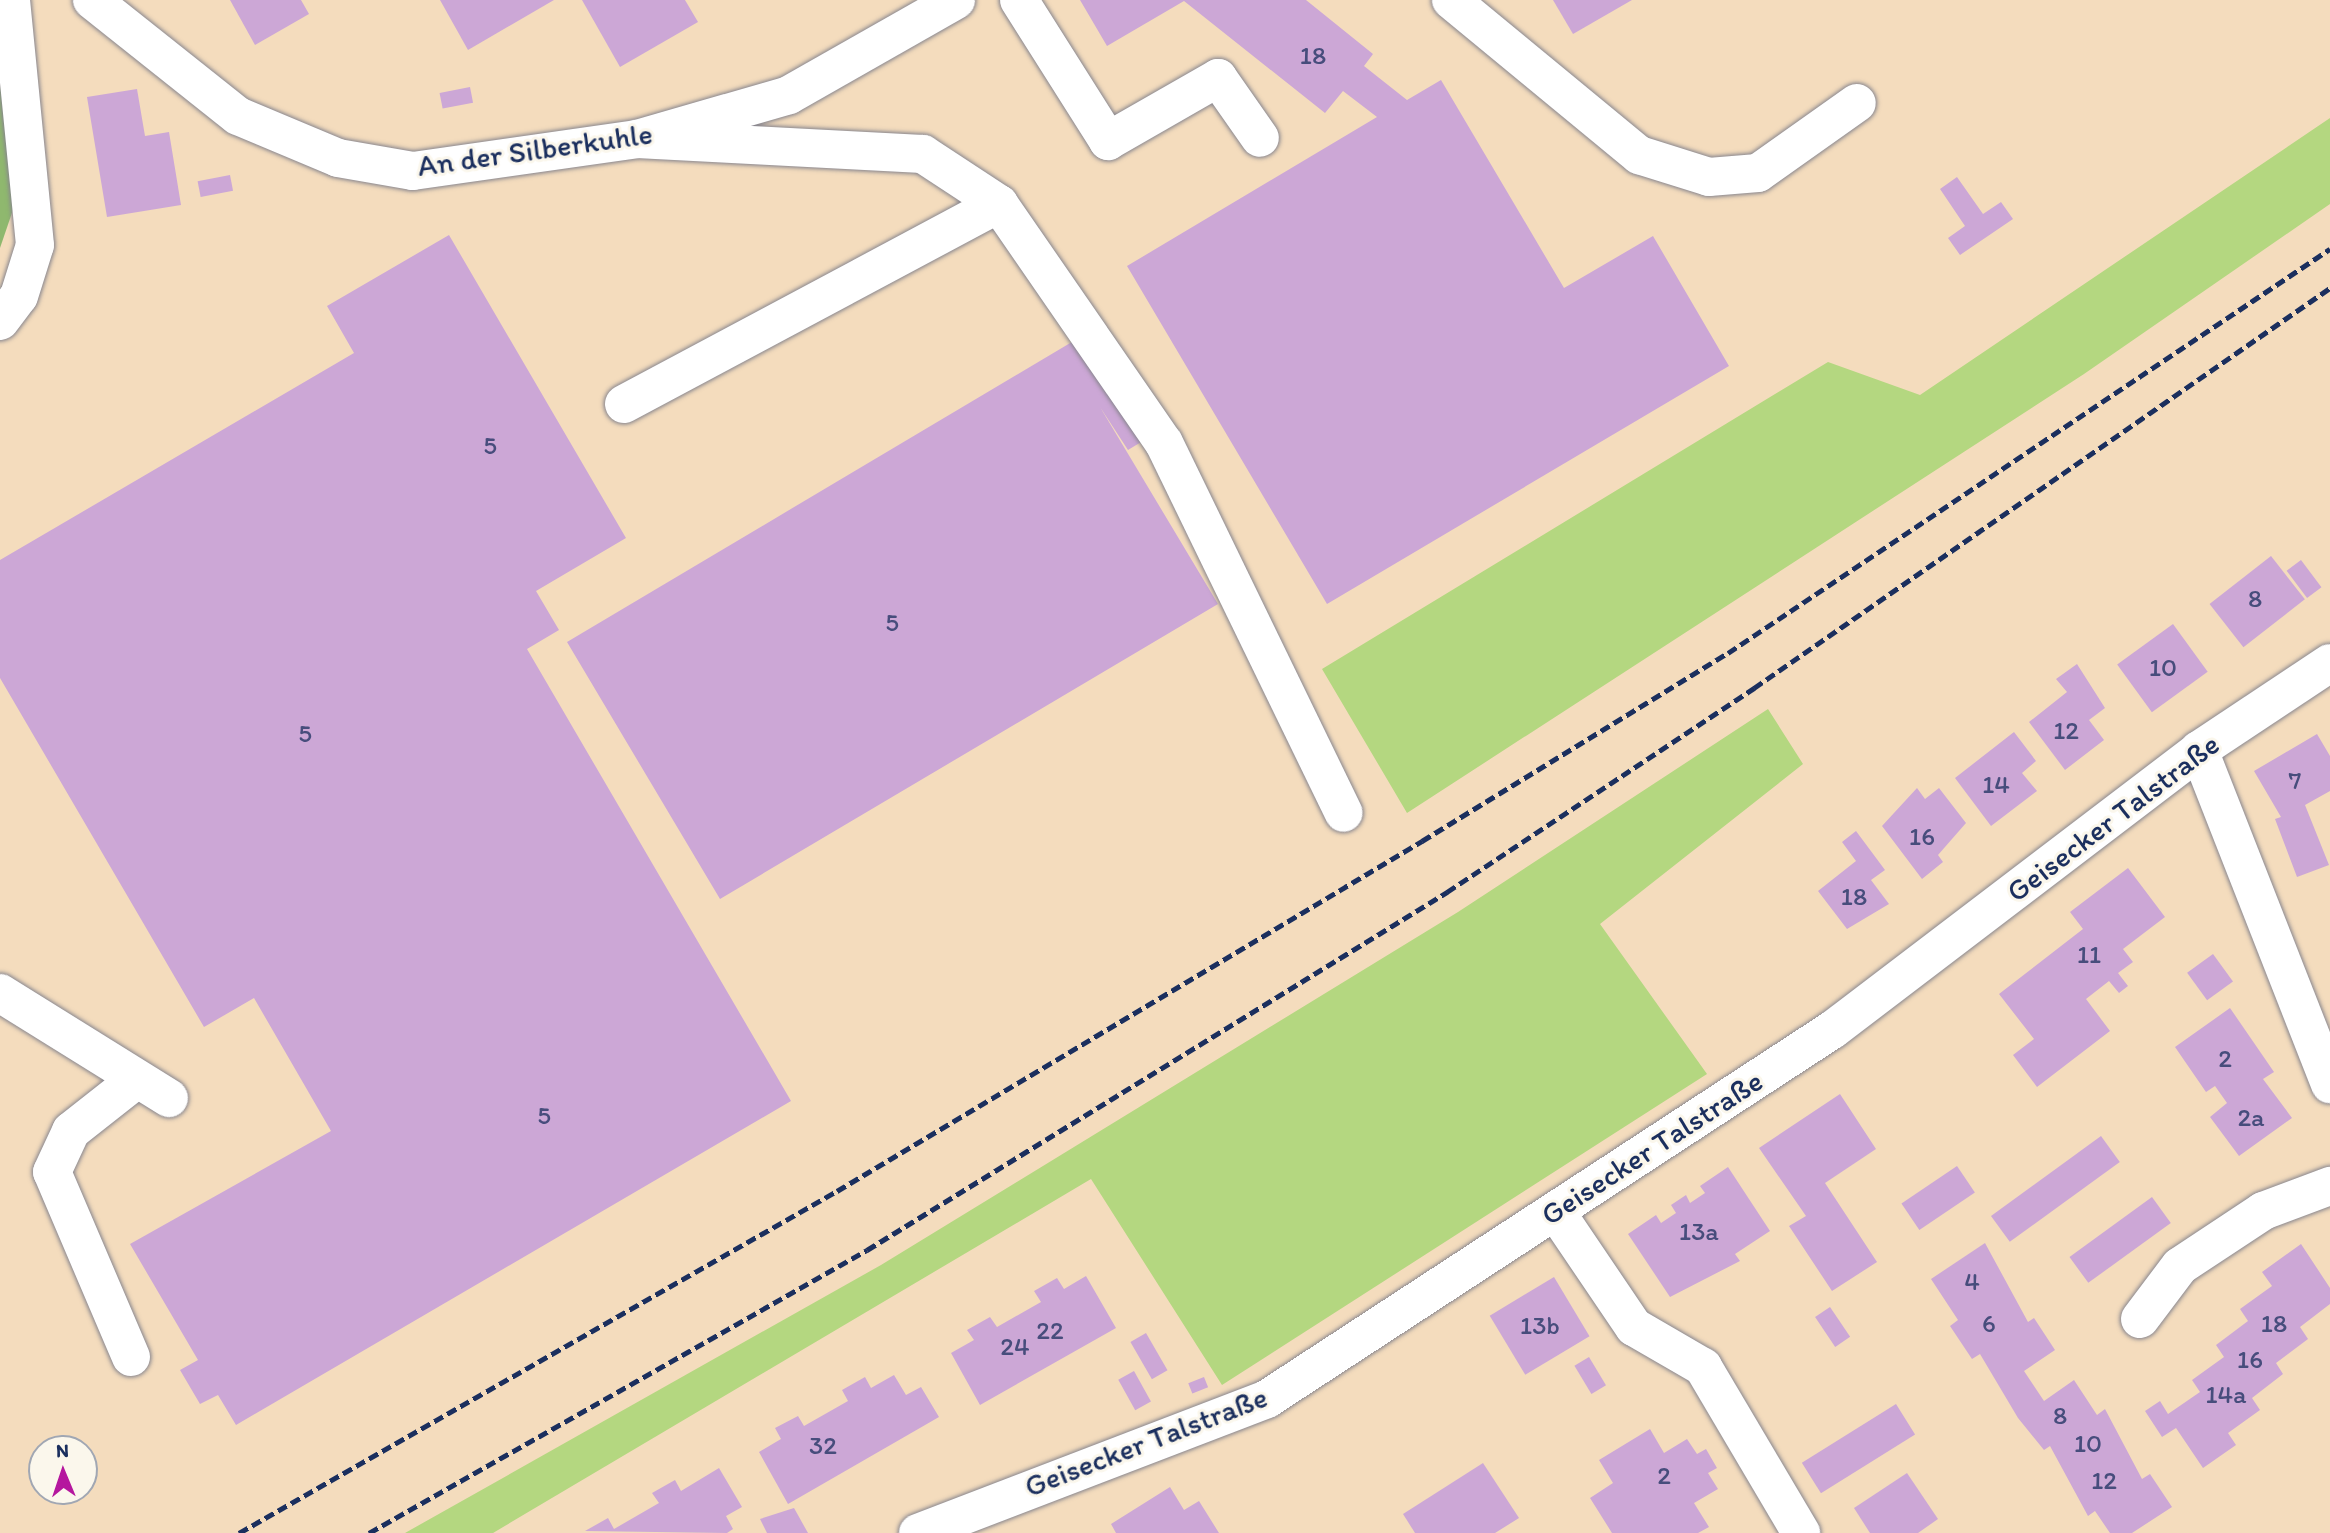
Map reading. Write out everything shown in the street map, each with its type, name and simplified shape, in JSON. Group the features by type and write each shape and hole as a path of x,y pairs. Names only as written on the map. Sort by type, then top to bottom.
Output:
{"street":[{"path":"0,321 19,296 35,245 11,0"},
{"name":"An der Silberkuhle","path":"92,0 237,116 338,158 413,171 637,139 789,95 956,0"},
{"path":"1019,0 1108,141 1218,78 1260,138"},
{"path":"1451,0 1639,155 1709,177 1758,173 1857,103"},
{"path":"637,139 923,154 999,204 1164,443 1343,813"},
{"path":"624,404 999,204"},
{"name":"Geisecker Talstraße","path":"918,1533 1267,1399 1832,1030 2199,750 2330,663"},
{"path":"2199,750 2330,1084"},
{"path":"0,993 153,1089 71,1131 52,1172 131,1357"},
{"path":"2140,1319 2180,1266 2263,1211 2330,1186"},
{"path":"1556,1212 1634,1327 1703,1367 1801,1533"}],"green space":[{"path":"0,83 15,204 0,248"},
{"path":"2330,118 2330,204 2084,374 1407,813 1322,669 1828,362 1920,395"},
{"path":"1768,709 1803,764 1600,924 1707,1074 1222,1385 1091,1179 493,1533 405,1533 881,1265 1458,912"}],"building":[{"path":"230,0 301,0 309,14 255,45"},
{"path":"440,0 554,0 468,50"},
{"path":"582,0 685,0 698,22 620,67"},
{"path":"1080,0 1306,0 1373,54 1364,66 1407,100 1441,80 1564,288 1653,236 1729,366 1327,604 1127,266 1377,117 1343,91 1325,113 1184,1 1107,46"},
{"path":"1553,0 1632,0 1573,34"},
{"path":"470,87 473,103 443,109 440,93"},
{"path":"137,89 145,136 169,132 181,205 107,217 87,97"},
{"path":"230,175 233,191 201,197 198,181"},
{"path":"1957,177 1983,214 2001,202 2013,219 1960,255 1948,238 1965,226 1940,189"},
{"path":"449,235 626,538 536,591 559,630 527,649 791,1101 236,1425 218,1395 200,1404 180,1370 198,1360 130,1244 331,1131 254,998 204,1027 0,678 0,560 354,353 327,306"},
{"path":"1087,333 1151,436 1128,450 1100,407 1218,604 720,899 567,642"},
{"path":"2271,556 2305,599 2243,647 2210,604"},
{"path":"2301,560 2321,587 2307,598 2287,571"},
{"path":"2173,624 2208,672 2152,712 2117,665"},
{"path":"2077,664 2105,708 2089,720 2104,740 2065,770 2029,722 2067,692 2056,679"},
{"path":"2014,732 2036,761 2022,773 2037,791 1991,826 1955,778"},
{"path":"2317,734 2330,756 2330,791 2305,805 2329,865 2297,877 2275,819 2281,817 2254,771"},
{"path":"1917,788 1925,799 1939,788 1966,823 1938,855 1943,862 1922,879 1882,826"},
{"path":"1856,831 1885,870 1871,880 1889,904 1847,929 1818,891 1856,861 1842,842"},
{"path":"2128,868 2165,917 2123,949 2133,962 2118,973 2128,986 2119,993 2109,981 2086,999 2110,1031 2037,1087 2013,1055 2034,1039 1999,994 2083,929 2070,912"},
{"path":"2213,954 2233,982 2207,1000 2187,973"},
{"path":"2230,1008 2274,1072 2263,1079 2292,1118 2239,1156 2210,1117 2227,1103 2215,1086 2206,1092 2175,1047"},
{"path":"1840,1094 1876,1149 1825,1183 1877,1262 1832,1291 1789,1226 1806,1216 1759,1148"},
{"path":"2101,1136 2120,1162 2010,1242 1991,1216"},
{"path":"1957,1166 1975,1193 1919,1230 1901,1203"},
{"path":"1728,1167 1770,1231 1735,1254 1740,1261 1670,1297 1628,1234 1656,1215 1661,1223 1676,1213 1671,1205 1686,1195 1690,1203 1705,1193 1700,1186"},
{"path":"2152,1197 2171,1223 2088,1283 2069,1257"},
{"path":"1985,1243 2028,1322 2034,1318 2055,1350 2024,1371 2044,1401 2074,1380 2097,1415 2105,1409 2142,1479 2150,1474 2172,1507 2132,1533 2110,1533 2095,1511 2088,1516 2050,1446 2044,1450 2018,1418 1980,1354 1972,1359 1950,1326 1958,1320 1931,1279"},
{"path":"2301,1244 2330,1288 2330,1304 2300,1327 2308,1339 2276,1363 2283,1374 2252,1398 2260,1410 2228,1433 2236,1445 2203,1468 2176,1428 2162,1437 2145,1411 2160,1401 2168,1414 2200,1392 2192,1380 2224,1357 2216,1345 2248,1321 2240,1309 2272,1286 2262,1272"},
{"path":"1086,1276 1116,1328 980,1405 951,1353 974,1340 967,1330 990,1317 997,1327 1041,1302 1034,1291 1057,1278 1064,1289"},
{"path":"1554,1277 1590,1336 1525,1375 1490,1316"},
{"path":"1830,1307 1850,1337 1835,1347 1815,1317"},
{"path":"1146,1333 1168,1370 1152,1379 1130,1342"},
{"path":"1589,1357 1606,1385 1591,1394 1574,1366"},
{"path":"1134,1371 1151,1402 1135,1410 1118,1380"},
{"path":"894,1375 906,1395 921,1387 939,1417 788,1504 759,1452 781,1439 775,1428 798,1416 804,1426 848,1401 842,1390 865,1377 871,1388"},
{"path":"1204,1377 1208,1387 1192,1394 1188,1383"},
{"path":"1896,1404 1915,1435 1821,1493 1802,1463"},
{"path":"1650,1429 1664,1453 1687,1439 1697,1454 1706,1449 1717,1468 1708,1473 1718,1489 1694,1503 1709,1527 1698,1533 1612,1533 1590,1498 1613,1483 1599,1460"},
{"path":"1483,1463 1519,1518 1495,1533 1415,1533 1403,1514"},
{"path":"719,1468 742,1507 726,1516 733,1529 727,1533 585,1531 608,1518 614,1529 659,1503 652,1493 675,1480 681,1491"},
{"path":"1907,1473 1938,1519 1918,1533 1870,1533 1854,1508"},
{"path":"1170,1487 1184,1510 1199,1501 1219,1533 1116,1533 1111,1524"},
{"path":"794,1508 808,1533 767,1533 760,1519"}],"railway":[{"path":"239,1533 837,1191 1422,841 1728,653 2330,249"},
{"path":"369,1533 867,1250 1447,892 1754,688 2330,288"}]}
